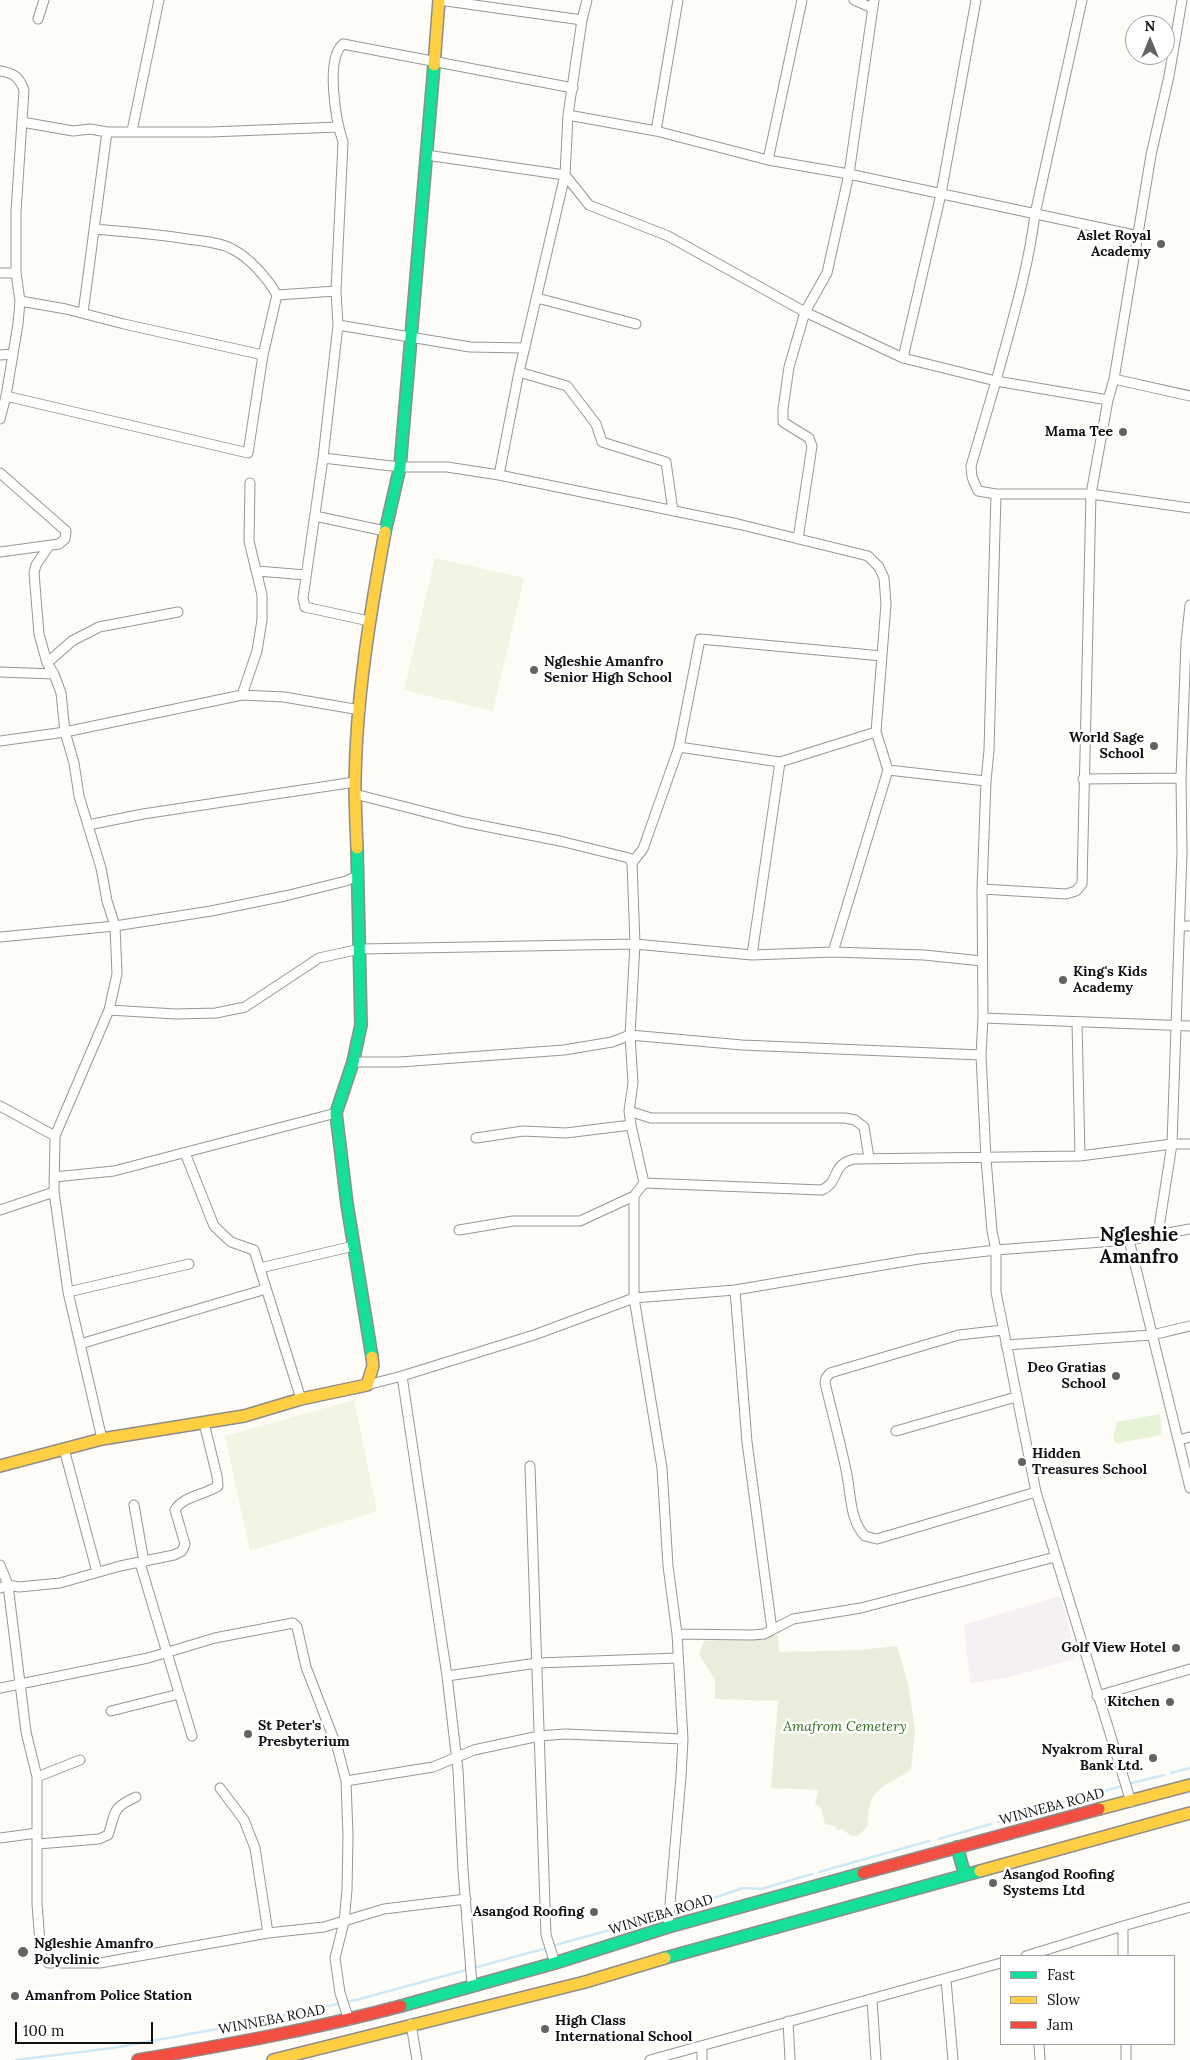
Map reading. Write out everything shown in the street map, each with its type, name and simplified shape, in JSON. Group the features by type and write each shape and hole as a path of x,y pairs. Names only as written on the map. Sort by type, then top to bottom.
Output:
{"main road":[{"path":"0,1466 102,1439 244,1416 300,1399 366,1385 373,1366 336,1114 361,1025 355,794 360,710 369,621 385,531 400,467 439,0"},
{"name":"WINNEBA ROAD","path":"138,2060 349,2020 555,1963 668,1927 956,1847 1190,1785"},
{"path":"273,2060 585,1982 668,1957 1189,1816"},
{"path":"956,1847 965,1876"},
{"path":"467,1986 467,2012"}],"street":[{"path":"38,19 44,0"},
{"path":"132,131 159,0"},
{"path":"439,0 582,20"},
{"path":"499,476 519,372 564,175 568,115 582,20 587,0"},
{"path":"656,131 678,0"},
{"path":"768,160 802,0"},
{"path":"798,539 812,446 809,438 783,422 783,409 789,367 805,312 826,273 850,174 873,4 854,0"},
{"path":"903,358 941,194 976,0"},
{"path":"1082,0 1036,214 1032,243 996,381 971,466 972,477 978,491 996,494 1091,494 1190,508"},
{"path":"982,889 1066,894 1076,890 1082,884 1091,494 1108,400 1114,379 1151,155 1169,76 1182,0"},
{"path":"369,621 305,607 303,598 323,458 338,325 336,291 343,142 338,126 335,97 335,58 338,48 343,44 573,88"},
{"path":"0,71 11,72 20,80 24,90 16,212 16,274 20,301 6,396 0,420"},
{"path":"568,115 656,131 768,160 850,174 1139,236"},
{"path":"22,122 73,131 90,129 107,132 210,132 338,126"},
{"path":"83,313 107,132"},
{"path":"426,155 564,175 588,205 668,236 805,312 903,358 996,381 1108,400"},
{"path":"6,396 248,454 263,355 277,295 270,283 260,272 232,249 204,241 95,229"},
{"path":"0,274 16,274"},
{"path":"277,295 336,291"},
{"path":"536,298 636,324"},
{"path":"20,301 59,307 263,355"},
{"path":"338,325 470,347 525,348"},
{"path":"0,355 13,354"},
{"path":"519,372 567,386 596,424 602,442 666,462 673,511"},
{"path":"1114,379 1190,396"},
{"path":"323,458 400,467 447,467 499,476 673,511 868,556 879,567 884,578 886,604 876,732 888,770 833,952"},
{"path":"0,474 66,532 65,539 59,544 0,552"},
{"path":"242,695 257,651 262,620 262,595 249,541 250,483"},
{"path":"996,494 989,750 982,889 983,1018 981,1055 986,1158 992,1231 996,1250 996,1292 1036,1492 1131,1802"},
{"path":"315,516 385,531"},
{"path":"49,546 36,565 34,573 38,634 47,663 54,674 61,693 65,732 74,763 79,796 115,926 117,974 109,1010 76,1082 55,1136 54,1192 68,1292 102,1439"},
{"path":"257,571 306,574"},
{"path":"1158,1234 1172,1144 1180,926 1186,852 1181,778 1186,642 1190,605"},
{"path":"47,663 72,641 99,627 178,612"},
{"path":"632,863 643,849 679,747 700,639 882,656"},
{"path":"0,672 54,674"},
{"path":"0,740 65,732 242,695 284,697 360,710"},
{"path":"679,747 780,762 876,732"},
{"path":"752,955 780,762"},
{"path":"888,770 986,781"},
{"path":"1083,779 1181,778"},
{"path":"88,825 142,814 355,782"},
{"path":"355,794 464,822 586,847 628,858 632,863 635,944 630,1035 633,1083 629,1111 644,1183"},
{"path":"0,936 115,926 211,911 284,896 357,876"},
{"path":"1180,926 1190,926"},
{"path":"109,1010 176,1014 216,1013 245,1007 319,958 360,949 635,944 752,955 833,952 982,961"},
{"path":"983,1018 1190,1026"},
{"path":"1077,1023 1080,1156"},
{"path":"352,1062 400,1062 564,1050 612,1042 630,1035 742,1045 981,1055"},
{"path":"0,1106 55,1136"},
{"path":"629,1111 652,1118 845,1118 861,1123 864,1127 869,1158"},
{"path":"54,1177 114,1170 336,1114"},
{"path":"476,1138 523,1131 566,1133 631,1125"},
{"path":"644,1183 822,1190 832,1184 839,1166 844,1162 869,1158 1080,1156 1172,1144 1190,1144"},
{"path":"185,1153 214,1226 231,1242 254,1250 300,1399"},
{"path":"458,1230 513,1221 580,1221 634,1196 644,1183"},
{"path":"0,1210 54,1192"},
{"path":"634,1196 634,1298 662,1468 668,1566 677,1634 682,1739 681,1777 668,1927"},
{"path":"366,1385 402,1376 534,1335 634,1298 735,1290 919,1259 996,1250 1128,1240 1190,1229"},
{"path":"1128,1240 1190,1488"},
{"path":"260,1268 354,1246"},
{"path":"68,1292 189,1264"},
{"path":"80,1344 266,1289"},
{"path":"735,1290 746,1442 772,1630"},
{"path":"1006,1345 1152,1335 1190,1326"},
{"path":"1003,1330 959,1335 830,1373 826,1378 826,1384 847,1472 857,1525 865,1536 877,1539 1036,1492"},
{"path":"402,1376 456,1757 466,1899 467,1986"},
{"path":"896,1431 1016,1397"},
{"path":"4,1586 19,1587 60,1583 97,1572 182,1552 185,1544 175,1510 179,1503 211,1491 218,1486 204,1423"},
{"path":"1178,1440 1190,1437"},
{"path":"64,1449 97,1572"},
{"path":"530,1466 546,1935 555,1963"},
{"path":"134,1505 142,1562 192,1736"},
{"path":"677,1634 764,1634 793,1619 861,1608 1055,1557"},
{"path":"0,1565 21,1682 26,1732 37,1777 38,1904 41,1955 48,1963 100,1963 268,1933 324,1927 384,1909 466,1899"},
{"path":"0,1688 21,1682 167,1654 215,1638 293,1623 297,1627 310,1682 338,1750 346,1781 348,1868 344,1922 335,1958 340,1993 349,2020"},
{"path":"446,1676 536,1663 678,1658"},
{"path":"1097,1696 1190,1669"},
{"path":"111,1711 179,1694"},
{"path":"346,1781 433,1766 474,1750 539,1736 565,1734 682,1739"},
{"path":"37,1777 80,1760"},
{"path":"220,1788 244,1820 255,1848 268,1933"},
{"path":"38,1844 99,1839 108,1835 118,1805 136,1797"},
{"path":"0,1838 37,1833"},
{"path":"1038,1954 1123,1926 1190,1907"},
{"path":"1123,1926 1124,1955"},
{"path":"650,2060 1000,1964"},
{"path":"946,1980 953,2060"},
{"path":"872,2000 876,2060"},
{"path":"788,2021 790,2060"},
{"path":"411,2024 417,2060"},
{"path":"1039,2045 1040,2060"},
{"path":"1126,2045 1126,2060"},
{"path":"702,2046 702,2060"}],"shaded area":[{"path":"1060,1596 1070,1629 1075,1659 1005,1678 970,1683 964,1625"}],"green space":[{"path":"435,558 524,578 493,711 404,690"},
{"path":"354,1400 377,1511 250,1551 225,1436"},
{"path":"1160,1414 1162,1435 1120,1444 1114,1442 1113,1437 1117,1422"},
{"name":"Amafrom Cemetery","path":"778,1635 779,1652 860,1650 897,1646 908,1684 915,1730 911,1770 878,1790 870,1803 868,1825 859,1835 853,1836 843,1829 837,1830 835,1826 825,1824 821,1808 815,1804 818,1790 771,1788 778,1701 715,1699 715,1680 699,1654 704,1641"}],"waterway":[{"path":"1171,1773 1190,1768"},
{"path":"1128,1784 1164,1775"},
{"path":"1071,1800 1122,1786"},
{"path":"1026,1813 1064,1802"},
{"path":"998,1822 1018,1816"},
{"path":"939,1839 991,1824"},
{"path":"819,1872 929,1841"},
{"path":"672,1912 743,1888 761,1889 812,1874"},
{"path":"552,1946 667,1914"},
{"path":"16,2060 113,2048 239,2025 356,2000 547,1948"}],"traffic: fast":[{"path":"385,532 400,467 434,65"},
{"path":"357,848 361,1025 353,1062 336,1113 347,1204 372,1357"},
{"path":"957,1847 965,1875"},
{"path":"665,1958 980,1871"},
{"path":"401,2006 555,1963 668,1927 863,1873"}],"traffic: slow":[{"path":"434,65 439,0"},
{"path":"357,848 355,783 358,719 369,625 385,532"},
{"path":"0,1466 102,1439 244,1416 301,1399 367,1385 373,1366 372,1357"},
{"path":"1099,1809 1190,1785"},
{"path":"980,1871 1190,1813"},
{"path":"273,2060 585,1982 665,1958"}],"traffic: jam":[{"path":"863,1873 1099,1809"},
{"path":"138,2060 303,2029 401,2006"}],"place":[{"name":"Aslet Royal Academy","path":"1161,244"},
{"name":"Mama Tee","path":"1123,432"},
{"name":"Ngleshie Amanfro Senior High School","path":"534,670"},
{"name":"World Sage School","path":"1154,746"},
{"name":"King's Kids Academy","path":"1063,980"},
{"name":"Deo Gratias School","path":"1116,1376"},
{"name":"Hidden Treasures School","path":"1022,1462"},
{"name":"Golf View Hotel","path":"1176,1648"},
{"name":"Kitchen","path":"1170,1702"},
{"name":"St Peter's Presbyterium","path":"248,1734"},
{"name":"Nyakrom Rural Bank Ltd.","path":"1153,1758"},
{"name":"Asangod Roofing Systems Ltd","path":"993,1883"},
{"name":"Asangod Roofing","path":"594,1912"},
{"name":"Ngleshie Amanfro Polyclinic","path":"23,1952"},
{"name":"Amanfrom Police Station","path":"15,1996"},
{"name":"High Class International School","path":"545,2029"}],"district":[{"name":"Ngleshie Amanfro","path":"1139,1247"}]}
